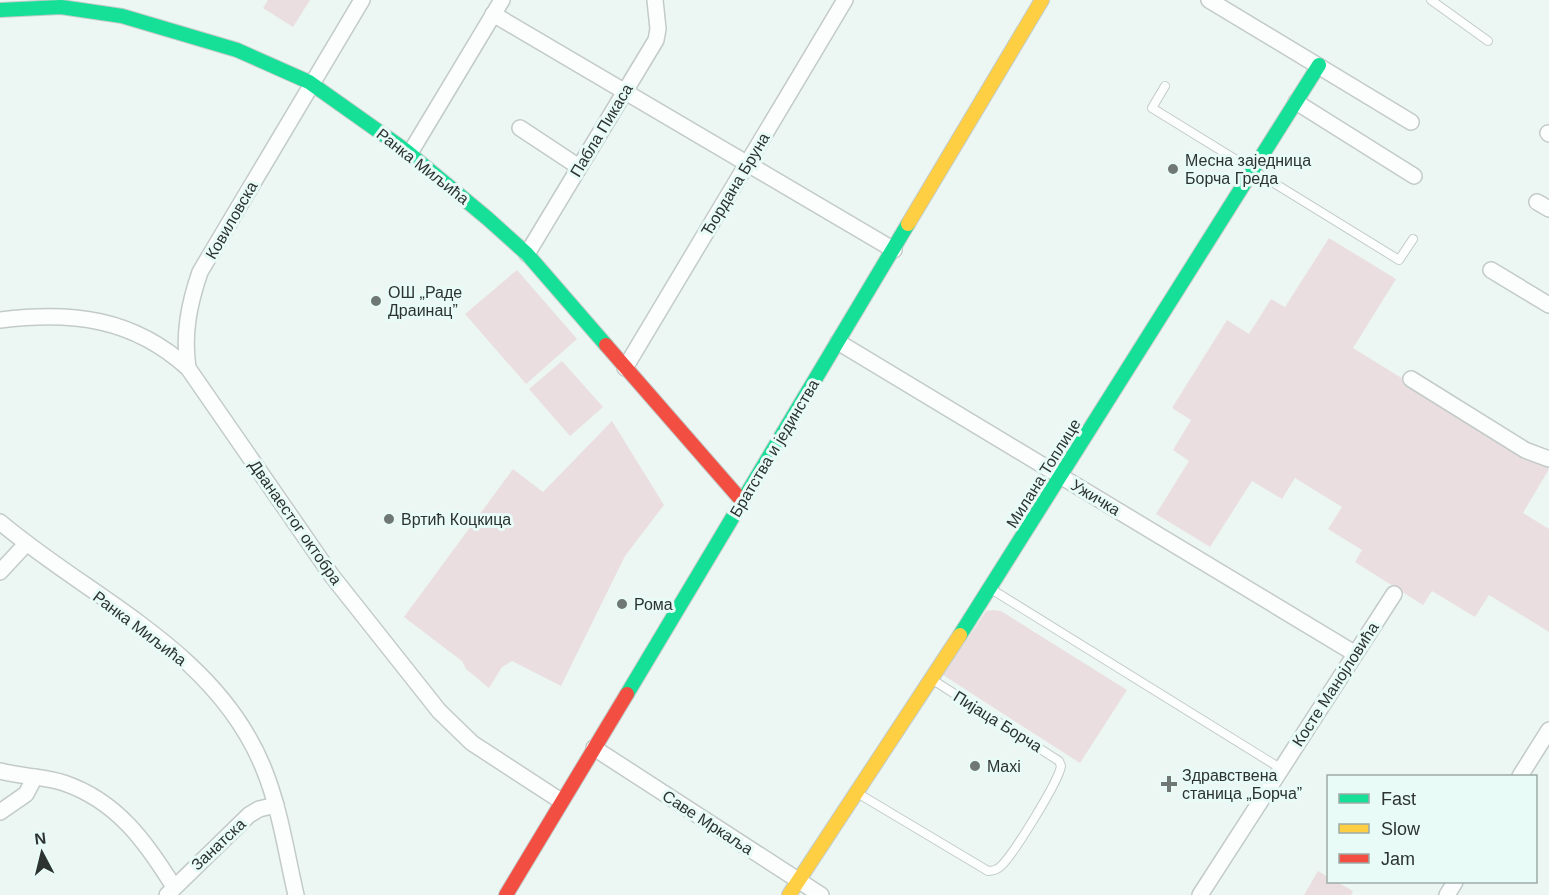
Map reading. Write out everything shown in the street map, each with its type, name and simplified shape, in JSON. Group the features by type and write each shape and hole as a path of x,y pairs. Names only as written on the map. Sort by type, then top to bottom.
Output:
{"street":[{"name":"Ковиловска","path":"188,368 185,346 187,320 200,272 310,83 362,0"},
{"path":"410,153 502,0"},
{"name":"Пабла Пикаса","path":"527,254 656,40 658,28 655,0"},
{"name":"Ђордана Бруна","path":"625,368 845,0"},
{"name":"Братства и јединства","path":"506,895 1042,0"},
{"path":"1209,0 1410,122"},
{"name":"Ранка Миљића","path":"0,10 22,5 72,7 124,15 256,57 310,83 410,153 487,217 527,254 742,501"},
{"path":"493,14 894,250"},
{"name":"Милана Топлице","path":"789,895 990,589 1255,171 1319,65"},
{"path":"1296,102 1414,176"},
{"path":"520,128 579,167"},
{"path":"1491,270 1549,305"},
{"name":"Дванаестог октобра","path":"0,320 55,318 107,323 152,340 188,368 332,576 439,711 472,743 561,801"},
{"name":"Ужичка","path":"837,342 1354,653"},
{"path":"1411,379 1525,450 1549,459"},
{"name":"Ранка Миљића","path":"0,522 26,544 157,637 200,674 234,716 255,750 276,805 296,895"},
{"path":"0,572 26,544"},
{"name":"Косте Манојловића","path":"1200,895 1394,594"},
{"path":"1521,775 1549,730"},
{"name":"Саве Мркаља","path":"594,748 821,895"},
{"path":"0,771 35,777 75,788 123,817 147,844 170,891"},
{"path":"0,812 26,794 35,777"},
{"name":"Занатска","path":"170,891 249,815 259,809 276,805"}],"lane":[{"path":"1431,0 1488,40"},
{"path":"1165,86 1152,108 1399,260 1413,239"},
{"path":"990,589 1280,768"},
{"name":"Пијаца Борча","path":"855,792 975,865 993,871 1002,866 1057,780 1062,766 1053,756 932,679"}],"shaded area":[{"path":"268,0 310,0 293,27 263,8"},
{"path":"1329,238 1396,279 1353,348 1549,469 1523,513 1549,529 1549,632 1489,595 1475,617 1432,591 1423,605 1355,562 1362,550 1328,529 1342,507 1295,478 1282,499 1252,481 1210,547 1156,514 1189,461 1173,450 1191,420 1172,408 1227,320 1249,334 1271,299 1285,307"},
{"path":"517,270 577,339 526,384 465,314"},
{"path":"562,361 603,407 570,436 529,389"},
{"path":"612,421 664,505 625,556 561,686 512,661 502,667 489,688 466,669 462,661 404,617 513,469 543,492"},
{"path":"986,611 1001,611 1127,690 1080,763 943,675"},
{"path":"1318,871 1327,876 1327,883 1339,883 1353,891 1351,895 1304,895"}],"traffic: fast":[{"path":"0,10 61,7 122,16 237,50 309,82 405,150 487,218 527,254 606,345"},
{"path":"960,635 1319,65"},
{"path":"627,694 908,224"}],"traffic: slow":[{"path":"908,224 1042,0"},
{"path":"789,895 960,635"}],"traffic: jam":[{"path":"606,345 742,501"},
{"path":"506,895 627,694"}],"place":[{"name":"Месна заједница Борча Греда","path":"1173,169"},
{"name":"ОШ „Раде Драинац”","path":"376,301"},
{"name":"Вртић Коцкица","path":"389,519"},
{"name":"Рома","path":"622,604"},
{"name":"Maxi","path":"975,766"},
{"name":"Здравствена станица „Борча”","path":"1169,784"}]}
